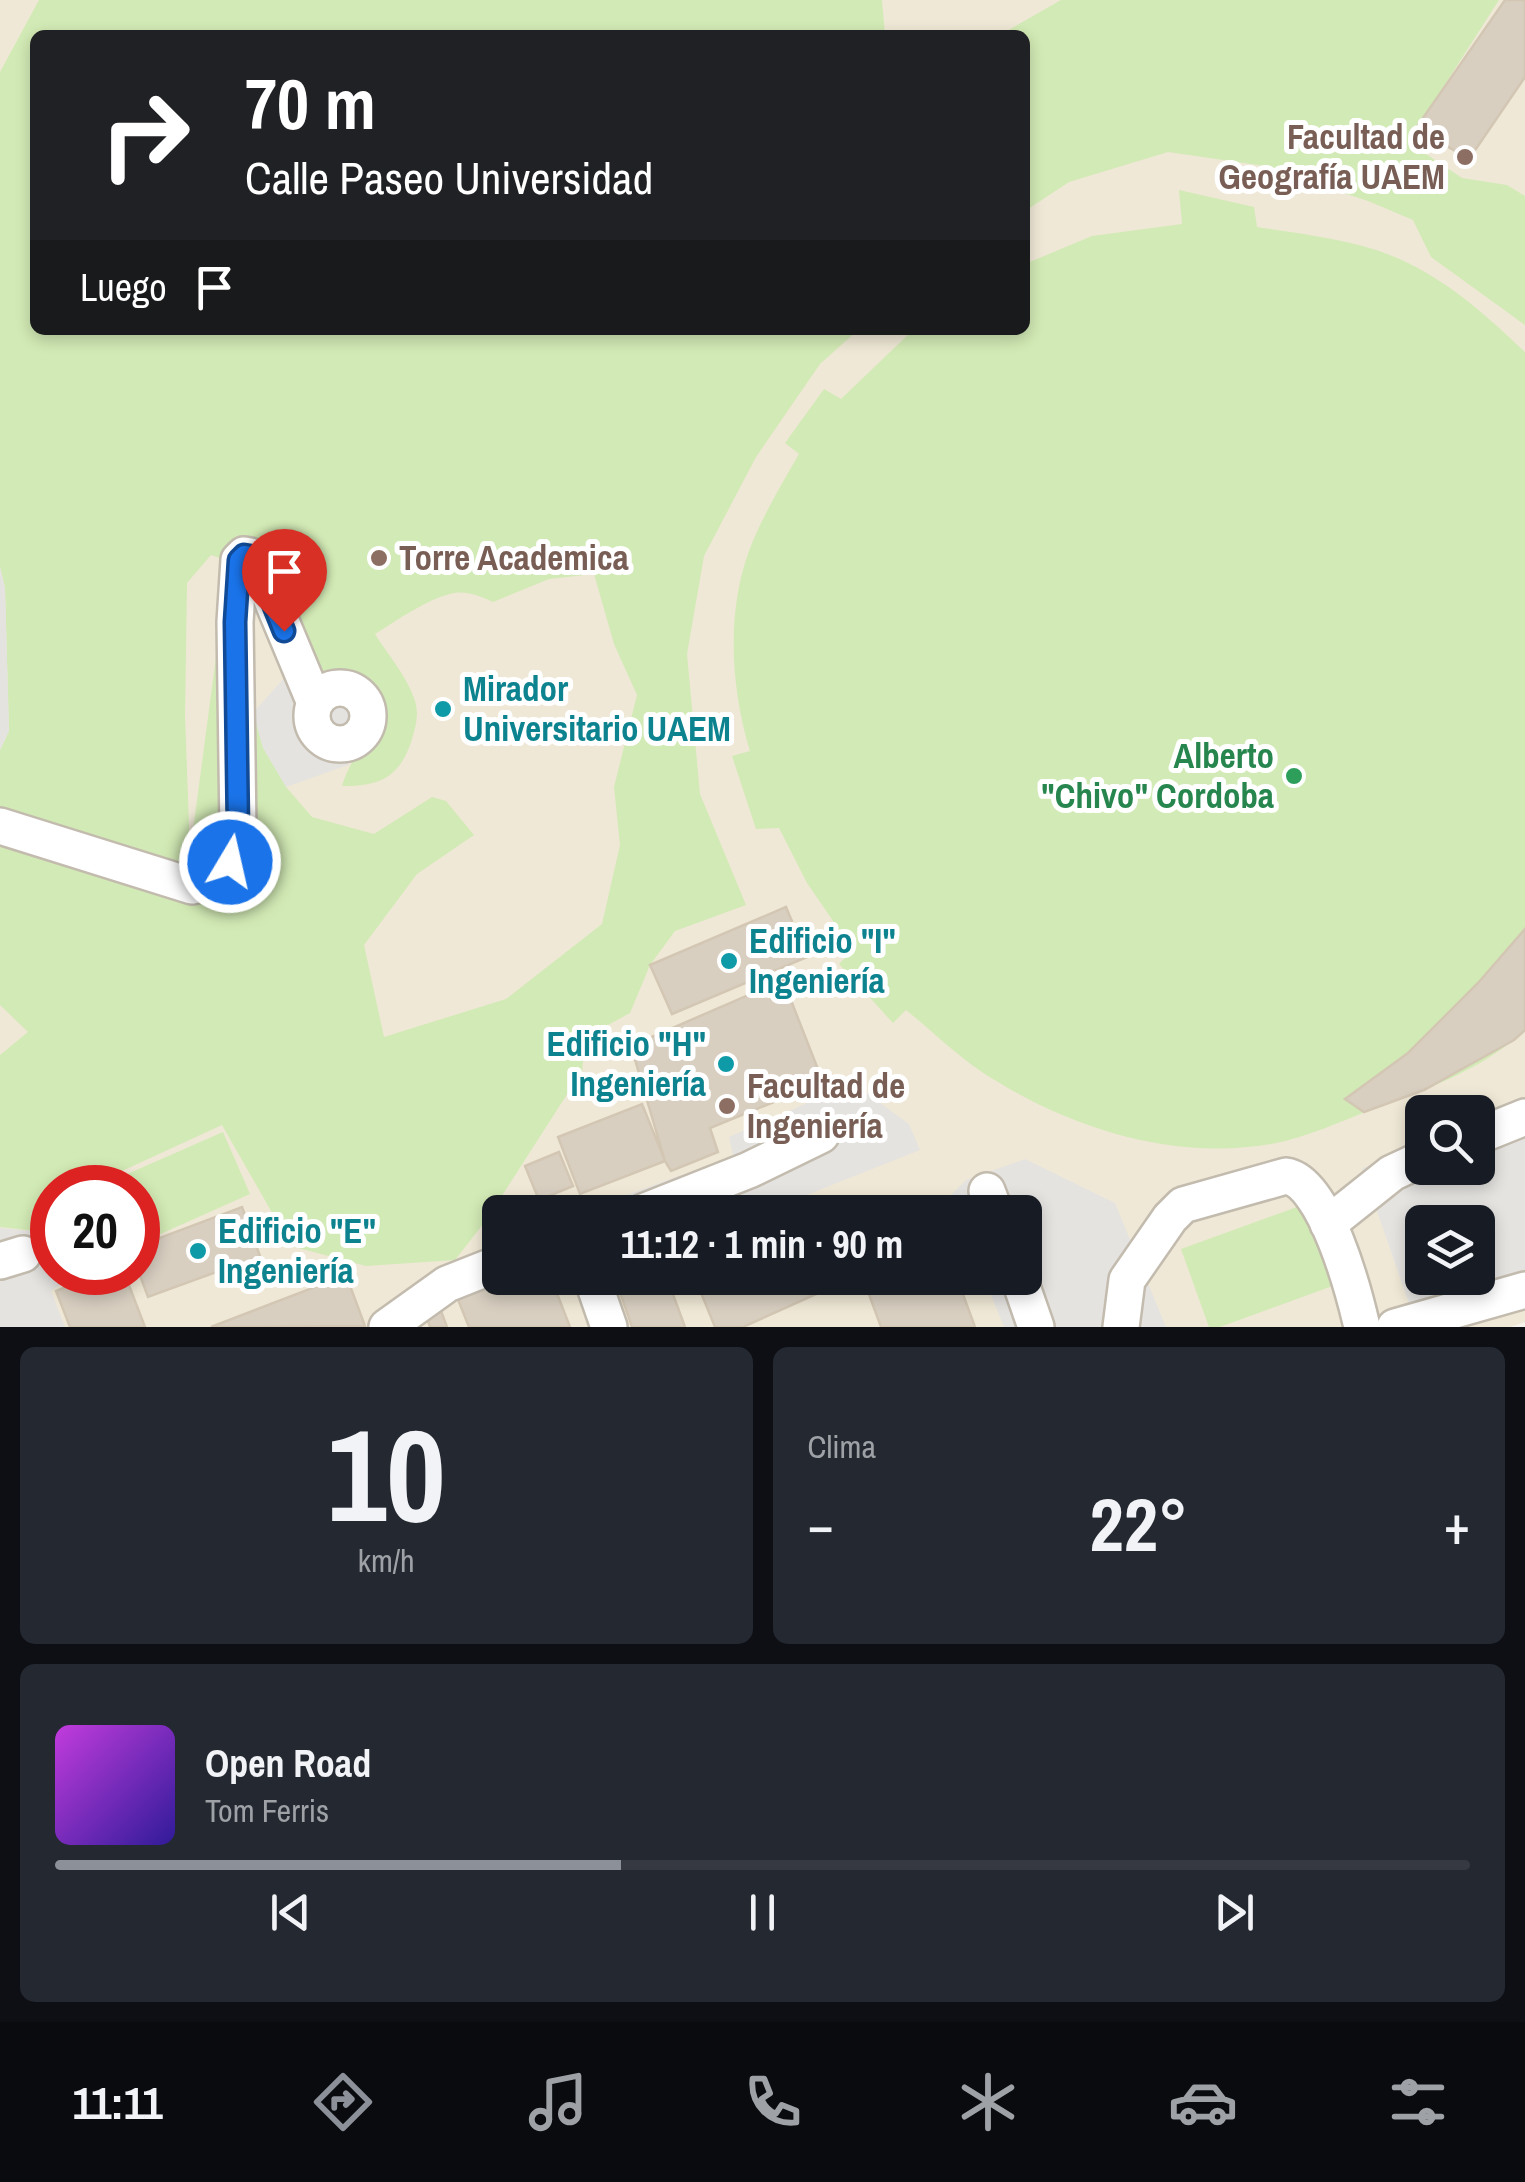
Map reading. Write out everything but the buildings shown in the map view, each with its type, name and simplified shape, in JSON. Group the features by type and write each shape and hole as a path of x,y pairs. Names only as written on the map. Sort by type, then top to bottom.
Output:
{"lane":[{"path":"0,826 192,886 218,876 230,862 238,830 235,622 239,560 244,555 257,564 315,703"},
{"path":"1495,1129 1525,1117"},
{"path":"686,1195 821,1135"},
{"path":"1328,1224 1392,1173 1405,1167"},
{"path":"1121,1327 1127,1280 1183,1205 1286,1176 1306,1185 1328,1224 1345,1264 1362,1327"},
{"path":"388,1327 447,1284 482,1269"},
{"path":"1395,1327 1525,1290"},
{"path":"598,1295 609,1327"},
{"path":"1025,1295 1036,1327"}],"shaded area":[{"path":"0,0 1525,0 1525,1322 1510,1327 0,1327"},
{"path":"0,567 5,588 9,731 0,750"},
{"path":"332,672 363,678 375,697 374,721 362,750 348,765 286,787 263,748 253,713 284,678"},
{"path":"853,1083 909,1124 920,1150 807,1195 627,1195 681,1175 696,1180 735,1164 729,1137"},
{"path":"1525,1122 1525,1281 1495,1290 1495,1205 1405,1205 1405,1292 1362,1168 1405,1157 1405,1185 1495,1185 1495,1132"},
{"path":"1025,1159 1115,1203 1166,1327 1004,1327 991,1295 1042,1295 1042,1195 951,1195 966,1180"},
{"path":"0,1228 30,1231 30,1295 53,1295 65,1327 0,1327"},
{"path":"1406,1295 1479,1295 1413,1315"}],"green space":[{"path":"39,0 882,0 885,30 30,30 30,335 852,335 820,364 756,457 704,556 687,654 700,794 746,905 675,931 650,965 630,1013 586,1037 582,1071 502,1195 482,1195 482,1225 455,1260 366,1266 291,1246 222,1125 135,1165 30,1165 30,1230 0,1227 0,1055 28,1032 0,1005 0,750 9,731 5,588 0,567 0,72","holes":["211,555 244,566 284,678 363,678 371,694 373,722 342,786 387,777 402,762 416,725 412,692 375,634 445,595 464,593 493,602 549,579 594,574 614,644 637,695 614,787 620,845 602,924 506,999 384,1037 364,945 417,874 474,835 446,801 432,797 374,834 312,817 286,787 220,627 190,853 185,715 187,583"]},
{"path":"1061,0 1499,0 1408,142 1462,178 1507,185 1525,196 1525,325 1431,257 1413,220 1258,165 1168,152 1069,182 1030,208 1030,30 1009,30"},
{"path":"1179,190 1254,207 1257,227 1353,244 1408,263 1455,292 1525,352 1525,1030 1493,1055 1456,1076 1298,1138 1271,1144 1195,1148 1120,1135 1014,1092 953,1050 906,1010 893,1023 839,964 853,950 807,883 779,828 756,829 732,756 750,751 735,677 737,600 749,551 799,454 785,443 824,389 841,399 908,335 1030,335 1030,262 1092,236 1182,224"},
{"path":"223,1132 250,1194 160,1234 160,1165 148,1165"},
{"path":"1308,1203 1338,1284 1220,1327 1209,1327 1181,1249"}],"place":[{"name":"Facultad de Geografía UAEM","path":"1465,157"},
{"name":"Torre Academica","path":"379,558"},
{"name":"Mirador Universitario UAEM","path":"443,709"},
{"name":"Alberto \"Chivo\" Cordoba","path":"1294,776"},
{"name":"Edificio \"I\" Ingeniería","path":"729,961"},
{"name":"Edificio \"H\" Ingeniería","path":"726,1064"},
{"name":"Facultad de Ingeniería","path":"727,1106"},
{"name":"Edificio \"E\" Ingeniería","path":"198,1251"}],"route":[{"path":"230,862 237,847 238,830 235,622 239,560 244,555 257,564 284,631"}]}
